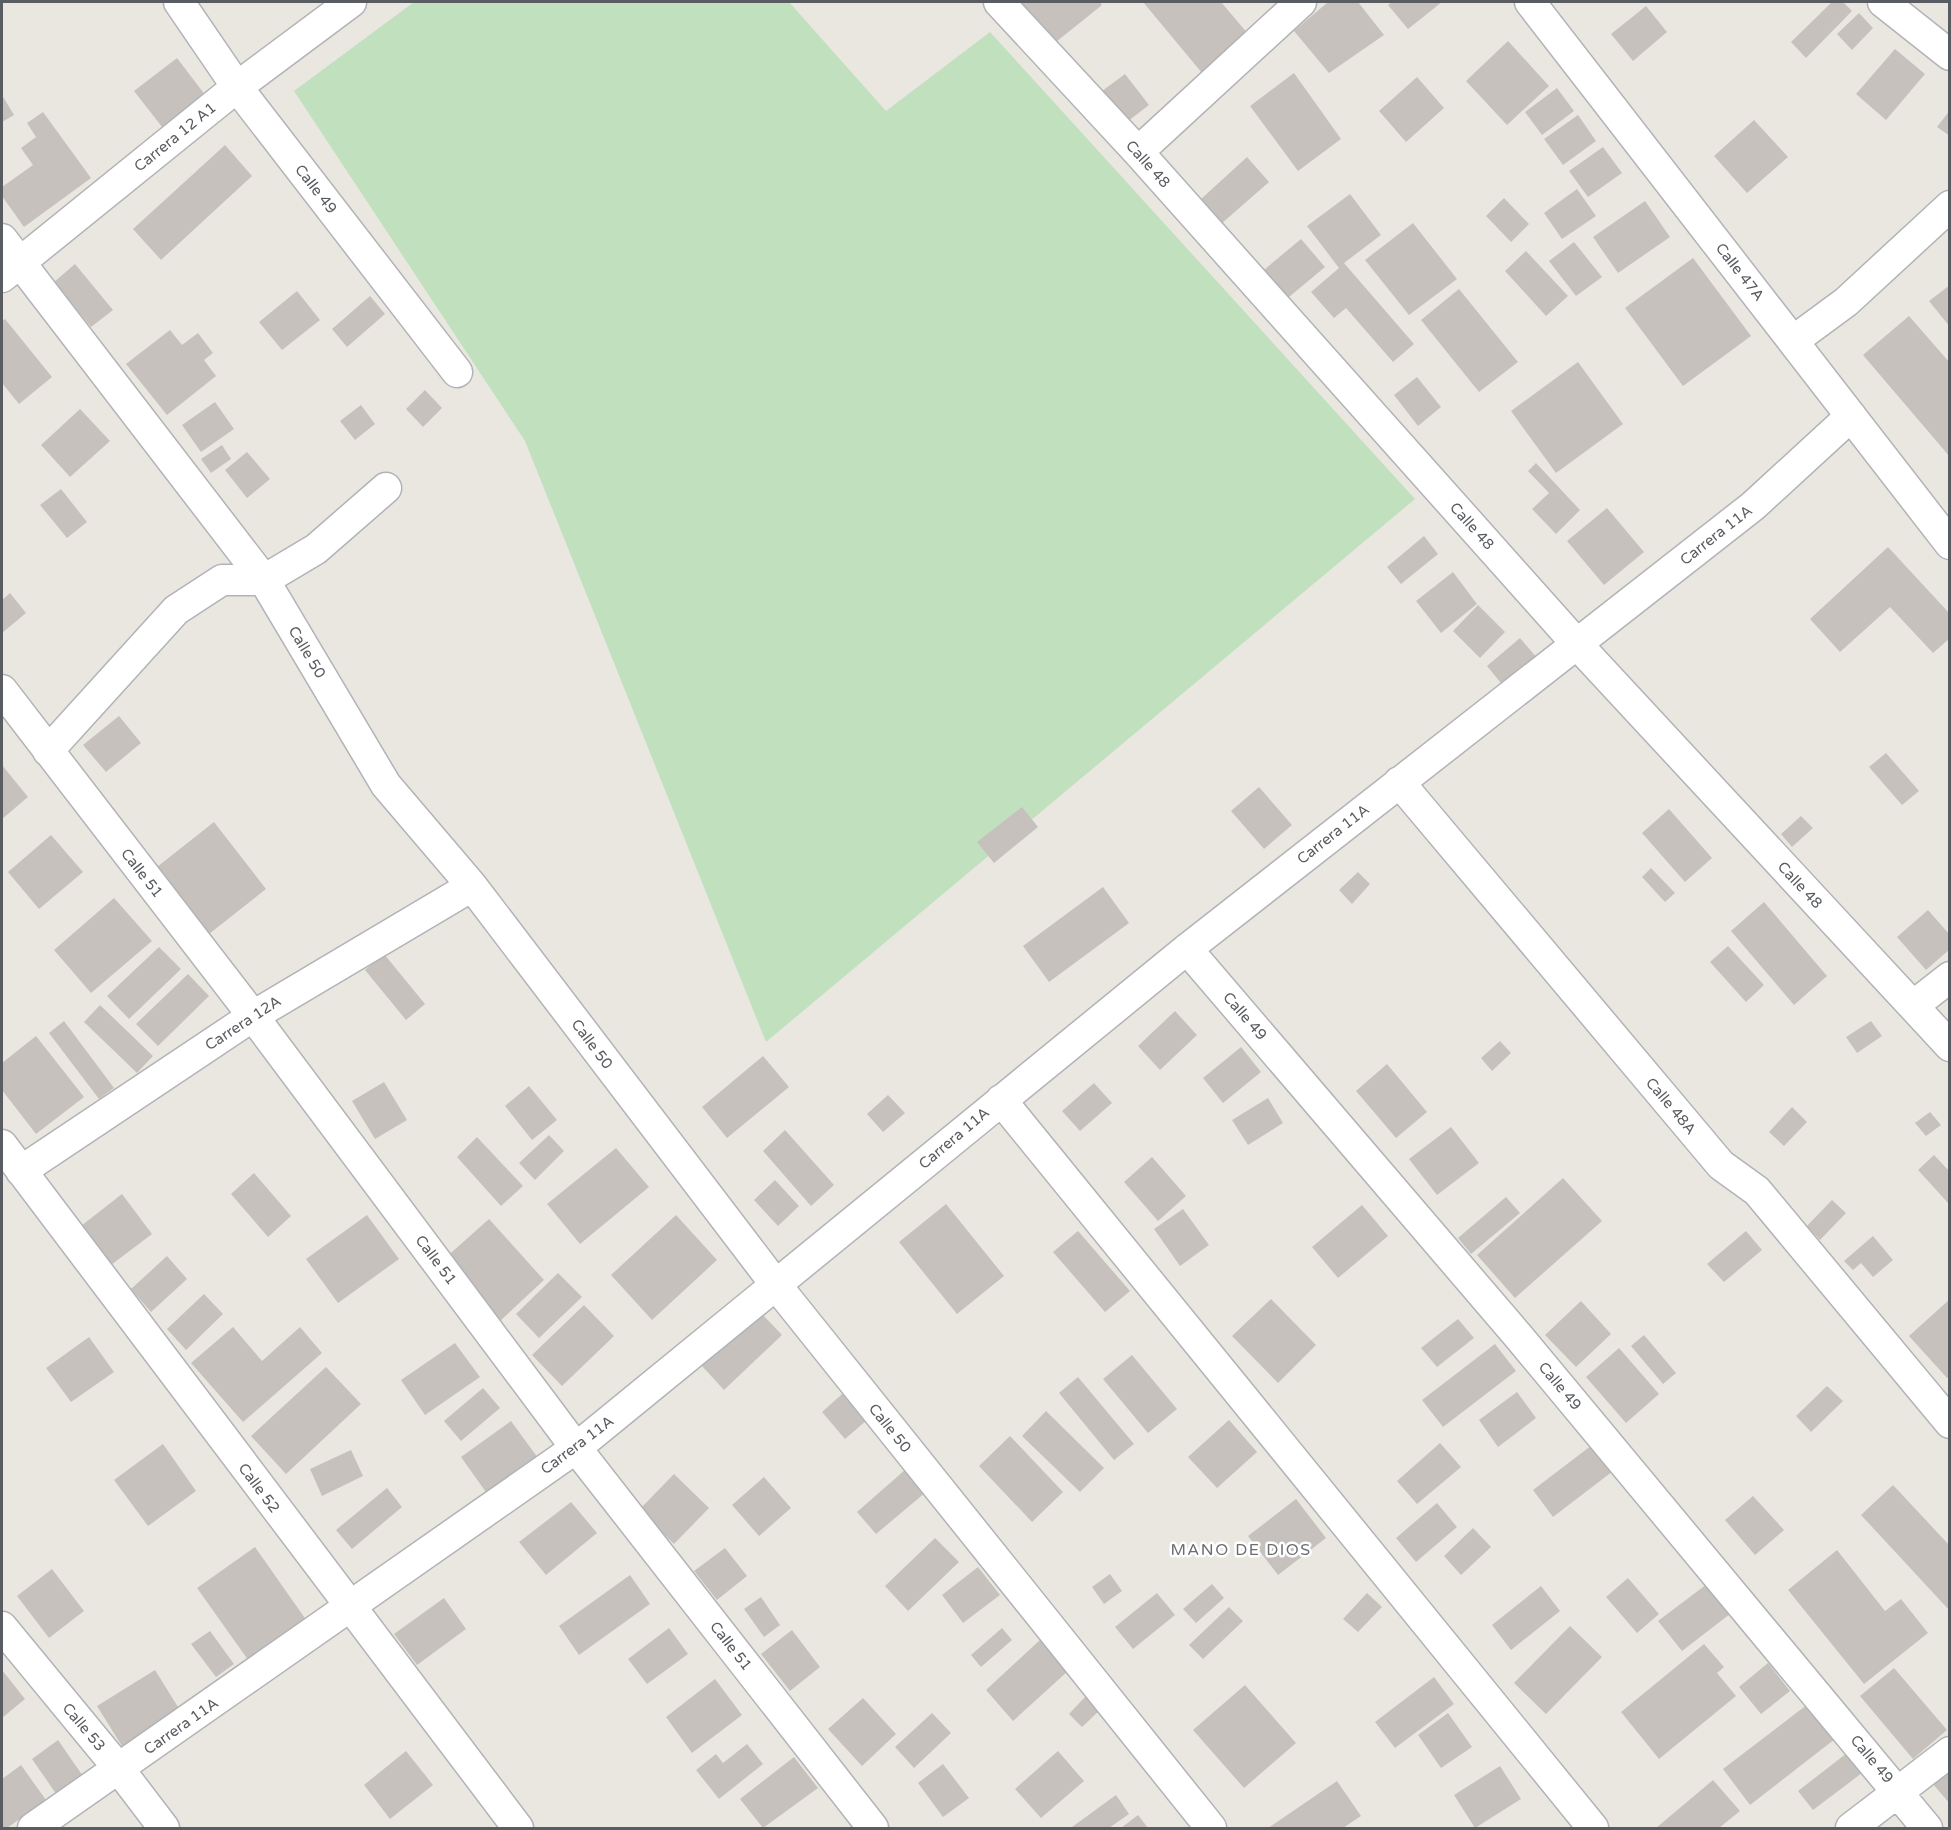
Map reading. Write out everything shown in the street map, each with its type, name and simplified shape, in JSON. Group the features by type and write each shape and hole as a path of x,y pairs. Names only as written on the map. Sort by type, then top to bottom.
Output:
{"street":[{"name":"Calle 49","path":"179,2 237,87 457,372"},
{"name":"Carrera 12 A1","path":"10,270 237,87 351,2"},
{"name":"Calle 48","path":"999,2 1138,152 1576,643 1950,1046"},
{"path":"1138,152 1301,2"},
{"name":"Calle 47A","path":"1530,2 1950,544"},
{"path":"1882,2 1950,55"},
{"path":"1793,340 1846,302 1950,206"},
{"name":"Calle 50","path":"2,239 10,270 264,580 386,785 472,886 776,1285 1211,1828"},
{"name":"Carrera 11A","path":"33,1828 576,1448 1187,949 1753,506 1851,416"},
{"path":"48,751 176,610 222,580 264,580 316,549 386,488"},
{"name":"Calle 51","path":"2,690 253,1016 576,1448 873,1828"},
{"name":"Calle 48A","path":"1399,782 1720,1165 1757,1191 1950,1423"},
{"name":"Carrera 12A","path":"21,1171 253,1016 472,886"},
{"name":"Calle 49","path":"1187,949 1527,1346 1927,1828"},
{"path":"1913,1006 1950,977"},
{"path":"1001,1100 1593,1828"},
{"name":"Calle 52","path":"2,1145 518,1828"},
{"name":"Calle 53","path":"2,1627 119,1769 164,1828"},
{"path":"1851,1828 1950,1752"}],"green space":[{"path":"414,2 789,2 886,111 990,32 1415,499 766,1042 525,441 294,91"}],"building":[{"path":"1006,2 1100,2 1102,5 1046,50"},
{"path":"1143,2 1221,2 1249,35 1202,73"},
{"path":"1328,2 1358,2 1384,35 1329,73 1294,31"},
{"path":"1392,2 1442,2 1408,29 1388,5"},
{"path":"1832,2 1843,2 1852,11 1806,58 1791,42"},
{"path":"1646,6 1667,32 1633,61 1611,34"},
{"path":"1859,13 1873,28 1852,50 1837,34"},
{"path":"1508,41 1549,86 1507,125 1466,81"},
{"path":"1895,49 1925,74 1886,120 1856,94"},
{"path":"177,58 209,100 166,132 134,91"},
{"path":"1294,73 1341,139 1298,171 1250,106"},
{"path":"1125,74 1149,105 1119,128 1094,97"},
{"path":"1417,77 1444,108 1406,142 1379,111"},
{"path":"1557,88 1574,111 1542,135 1525,112"},
{"path":"2,95 14,115 2,122"},
{"path":"1950,110 1950,136 1937,127"},
{"path":"43,112 91,178 24,227 2,196 2,187 33,165 21,148 36,137 27,123"},
{"path":"1578,115 1596,141 1563,165 1544,139"},
{"path":"1754,120 1788,157 1747,193 1714,156"},
{"path":"225,145 252,176 161,260 133,229"},
{"path":"1603,147 1622,173 1588,197 1569,171"},
{"path":"1247,157 1269,182 1221,224 1200,200"},
{"path":"1577,189 1596,216 1562,239 1544,213"},
{"path":"1350,194 1381,235 1344,263 1414,344 1393,362 1346,308 1334,318 1311,292 1339,268 1307,226"},
{"path":"1504,198 1529,224 1511,242 1486,216"},
{"path":"1645,201 1670,237 1618,273 1593,237"},
{"path":"1413,223 1457,279 1409,315 1365,260"},
{"path":"1301,239 1325,267 1283,302 1259,274"},
{"path":"1574,242 1602,277 1576,296 1549,261"},
{"path":"1526,251 1568,296 1546,316 1505,271"},
{"path":"1693,258 1751,336 1683,386 1625,308"},
{"path":"75,264 113,310 91,327 54,282"},
{"path":"1950,285 1950,327 1929,301"},
{"path":"1459,289 1518,362 1479,392 1421,320"},
{"path":"297,291 320,320 282,350 259,322"},
{"path":"370,296 385,314 347,347 332,329"},
{"path":"1909,316 1950,363 1950,457 1863,355"},
{"path":"5,319 52,377 19,404 2,383 2,321"},
{"path":"170,330 182,345 198,333 213,353 204,360 216,376 167,415 126,364"},
{"path":"1578,362 1623,424 1556,473 1511,411"},
{"path":"1417,377 1441,407 1418,426 1394,395"},
{"path":"425,390 442,408 423,427 406,409"},
{"path":"215,402 234,429 201,452 182,425"},
{"path":"361,405 375,424 355,440 340,421"},
{"path":"80,409 110,441 70,477 41,445"},
{"path":"222,445 231,459 211,473 201,459"},
{"path":"247,452 270,479 247,498 225,470"},
{"path":"1536,463 1580,510 1556,534 1532,509 1549,493 1528,471"},
{"path":"61,489 87,522 67,538 40,505"},
{"path":"1607,508 1644,552 1604,585 1567,541"},
{"path":"1424,536 1438,554 1401,584 1387,567"},
{"path":"1888,547 1950,614 1950,638 1933,653 1890,607 1840,652 1810,619"},
{"path":"1453,572 1477,604 1441,633 1416,601"},
{"path":"10,593 26,613 2,633 2,600"},
{"path":"1478,605 1505,632 1480,658 1453,631"},
{"path":"1520,638 1538,659 1505,688 1487,666"},
{"path":"119,716 141,743 106,772 83,745"},
{"path":"1886,753 1919,791 1902,805 1869,767"},
{"path":"2,765 28,797 2,819"},
{"path":"1259,787 1292,825 1264,849 1231,811"},
{"path":"1022,807 1038,827 994,863 977,842"},
{"path":"1669,809 1712,858 1685,882 1642,833"},
{"path":"1801,816 1813,828 1792,847 1781,834"},
{"path":"214,822 266,889 209,934 157,867"},
{"path":"51,835 83,872 39,909 8,872"},
{"path":"1651,868 1675,893 1665,902 1642,877"},
{"path":"1358,872 1370,884 1352,904 1339,890"},
{"path":"1103,887 1129,923 1049,982 1023,946"},
{"path":"114,898 152,941 91,993 54,950"},
{"path":"1764,902 1827,976 1794,1005 1731,931"},
{"path":"1928,910 1950,935 1950,949 1926,970 1897,937"},
{"path":"1728,946 1764,985 1746,1002 1710,962"},
{"path":"159,947 181,969 129,1019 107,996"},
{"path":"384,954 425,1004 406,1020 365,970"},
{"path":"188,974 209,996 158,1046 136,1024"},
{"path":"100,1005 153,1056 137,1073 84,1022"},
{"path":"1175,1011 1197,1035 1160,1070 1138,1046"},
{"path":"64,1021 114,1088 99,1099 49,1033"},
{"path":"1871,1021 1882,1036 1857,1053 1846,1037"},
{"path":"36,1036 84,1097 36,1134 2,1090 2,1063"},
{"path":"1500,1041 1511,1053 1492,1071 1481,1058"},
{"path":"1241,1047 1261,1072 1223,1103 1203,1078"},
{"path":"763,1056 789,1087 727,1138 702,1107"},
{"path":"1387,1064 1427,1112 1396,1138 1356,1091"},
{"path":"384,1082 407,1120 375,1139 352,1101"},
{"path":"1094,1083 1112,1103 1080,1131 1062,1111"},
{"path":"529,1086 557,1120 532,1140 505,1106"},
{"path":"888,1095 905,1113 883,1132 867,1114"},
{"path":"1268,1098 1283,1123 1248,1145 1232,1120"},
{"path":"1792,1107 1807,1122 1784,1146 1769,1132"},
{"path":"1930,1112 1941,1125 1926,1136 1915,1123"},
{"path":"1451,1127 1479,1163 1437,1195 1409,1159"},
{"path":"785,1130 834,1185 811,1206 763,1151"},
{"path":"549,1135 564,1151 535,1180 519,1163"},
{"path":"477,1137 523,1186 501,1206 457,1157"},
{"path":"616,1148 649,1187 580,1244 547,1204"},
{"path":"1934,1155 1950,1172 1948,1203 1918,1170"},
{"path":"1152,1157 1186,1196 1158,1221 1124,1182"},
{"path":"254,1173 291,1216 268,1237 231,1194"},
{"path":"1563,1178 1602,1221 1515,1298 1477,1255"},
{"path":"775,1180 799,1206 778,1226 754,1200"},
{"path":"122,1194 152,1234 111,1265 81,1226"},
{"path":"1506,1197 1520,1213 1471,1254 1458,1238"},
{"path":"1832,1200 1846,1213 1820,1240 1807,1226"},
{"path":"946,1204 1004,1276 957,1314 899,1242"},
{"path":"1362,1205 1388,1236 1338,1278 1312,1247"},
{"path":"1183,1209 1209,1245 1180,1266 1154,1229"},
{"path":"367,1215 399,1259 338,1303 306,1259"},
{"path":"676,1215 717,1260 652,1320 611,1275"},
{"path":"489,1219 544,1280 499,1322 443,1260"},
{"path":"1078,1231 1130,1291 1105,1312 1053,1252"},
{"path":"1746,1231 1762,1250 1724,1282 1707,1264"},
{"path":"1873,1236 1893,1260 1873,1277 1861,1263 1853,1270 1844,1261"},
{"path":"167,1256 187,1279 151,1312 131,1289"},
{"path":"558,1273 582,1297 539,1338 516,1314"},
{"path":"204,1294 223,1314 186,1350 167,1329"},
{"path":"1271,1299 1316,1345 1278,1383 1232,1336"},
{"path":"1950,1299 1950,1376 1947,1378 1909,1336"},
{"path":"1581,1301 1611,1334 1576,1367 1545,1335"},
{"path":"584,1305 614,1336 562,1386 532,1355"},
{"path":"760,1312 782,1335 724,1390 702,1366"},
{"path":"1458,1319 1474,1338 1437,1367 1421,1348"},
{"path":"233,1327 262,1361 300,1327 322,1353 243,1422 191,1363"},
{"path":"1644,1335 1676,1373 1663,1384 1631,1346"},
{"path":"89,1337 114,1372 71,1402 46,1368"},
{"path":"455,1343 480,1377 425,1415 401,1380"},
{"path":"1495,1344 1516,1371 1443,1427 1422,1400"},
{"path":"1619,1348 1659,1394 1626,1423 1586,1377"},
{"path":"1132,1355 1177,1409 1148,1433 1103,1379"},
{"path":"326,1367 361,1404 286,1474 251,1436"},
{"path":"1078,1377 1134,1444 1114,1460 1059,1393"},
{"path":"1827,1386 1843,1401 1811,1432 1796,1416"},
{"path":"850,1387 874,1414 845,1439 822,1412"},
{"path":"483,1388 500,1408 461,1441 444,1421"},
{"path":"1517,1392 1536,1418 1498,1447 1479,1420"},
{"path":"1046,1411 1104,1468 1080,1492 1022,1436"},
{"path":"1229,1420 1257,1452 1217,1488 1188,1457"},
{"path":"511,1421 538,1458 488,1495 461,1457"},
{"path":"1010,1436 1063,1492 1032,1522 979,1466"},
{"path":"1596,1442 1617,1468 1553,1517 1533,1490"},
{"path":"1440,1443 1461,1467 1417,1504 1397,1481"},
{"path":"163,1444 196,1491 148,1526 114,1480"},
{"path":"351,1450 363,1476 322,1496 310,1469"},
{"path":"906,1469 926,1492 876,1534 857,1512"},
{"path":"674,1474 709,1508 674,1544 639,1510"},
{"path":"764,1477 791,1508 759,1536 732,1505"},
{"path":"1893,1485 1950,1546 1950,1611 1861,1515"},
{"path":"387,1488 402,1507 352,1549 336,1530"},
{"path":"1753,1496 1784,1530 1755,1555 1725,1520"},
{"path":"1296,1499 1326,1538 1278,1575 1248,1536"},
{"path":"571,1502 597,1533 546,1575 519,1542"},
{"path":"1437,1503 1457,1527 1416,1562 1396,1538"},
{"path":"1473,1528 1491,1547 1461,1575 1444,1556"},
{"path":"935,1538 959,1562 908,1611 885,1586"},
{"path":"255,1547 309,1624 251,1664 197,1588"},
{"path":"725,1548 747,1576 717,1600 694,1571"},
{"path":"1837,1550 1885,1611 1901,1599 1928,1633 1864,1684 1788,1590"},
{"path":"978,1567 1000,1595 963,1623 942,1595"},
{"path":"52,1569 84,1611 49,1638 17,1596"},
{"path":"1110,1574 1122,1591 1104,1604 1092,1587"},
{"path":"630,1575 650,1604 579,1655 559,1626"},
{"path":"1628,1578 1659,1614 1637,1633 1606,1597"},
{"path":"1212,1584 1224,1598 1196,1623 1183,1609"},
{"path":"1707,1584 1730,1614 1682,1651 1658,1621"},
{"path":"1541,1586 1560,1611 1511,1650 1492,1625"},
{"path":"1157,1593 1175,1615 1133,1649 1115,1627"},
{"path":"1367,1593 1382,1607 1358,1632 1343,1619"},
{"path":"761,1597 780,1625 764,1637 744,1609"},
{"path":"444,1598 466,1629 417,1665 394,1634"},
{"path":"1229,1607 1243,1621 1203,1659 1189,1645"},
{"path":"1570,1626 1602,1657 1546,1714 1514,1683"},
{"path":"669,1628 688,1654 647,1684 628,1659"},
{"path":"1002,1628 1012,1640 981,1667 971,1655"},
{"path":"792,1630 820,1667 790,1691 761,1654"},
{"path":"210,1631 234,1664 216,1677 191,1644"},
{"path":"1040,1640 1068,1671 1013,1721 986,1690"},
{"path":"1704,1644 1724,1667 1717,1673 1736,1696 1659,1759 1621,1712"},
{"path":"1768,1663 1790,1691 1761,1714 1739,1687"},
{"path":"1894,1668 1947,1730 1913,1759 1860,1696"},
{"path":"2,1670 25,1699 2,1718"},
{"path":"155,1670 183,1715 125,1751 97,1706"},
{"path":"1434,1677 1454,1704 1395,1748 1375,1722"},
{"path":"715,1679 742,1715 692,1753 666,1717"},
{"path":"1245,1685 1296,1743 1244,1788 1193,1730"},
{"path":"1086,1696 1100,1710 1082,1727 1069,1714"},
{"path":"863,1698 896,1734 862,1766 828,1729"},
{"path":"1808,1704 1835,1739 1750,1805 1723,1769"},
{"path":"932,1713 951,1733 914,1768 895,1747"},
{"path":"1448,1713 1472,1747 1441,1768 1418,1735"},
{"path":"58,1740 85,1779 59,1798 32,1759"},
{"path":"747,1744 763,1764 719,1799 696,1770 716,1754 723,1763"},
{"path":"406,1751 433,1785 390,1819 364,1785"},
{"path":"1058,1751 1084,1781 1041,1818 1015,1789"},
{"path":"1847,1753 1862,1773 1813,1810 1798,1791"},
{"path":"794,1757 818,1788 763,1828 740,1799"},
{"path":"943,1764 969,1798 943,1817 918,1783"},
{"path":"21,1765 46,1800 7,1828 2,1828 2,1779"},
{"path":"1500,1766 1521,1799 1475,1828 1454,1795"},
{"path":"1950,1770 1950,1804 1933,1784"},
{"path":"1713,1780 1740,1811 1719,1828 1656,1828"},
{"path":"1337,1781 1361,1816 1343,1828 1268,1828"},
{"path":"1116,1795 1129,1814 1109,1828 1072,1827"},
{"path":"1138,1815 1148,1828 1121,1828"}],"district":[{"name":"MANO DE DIOS","path":"1241,1549"}]}
